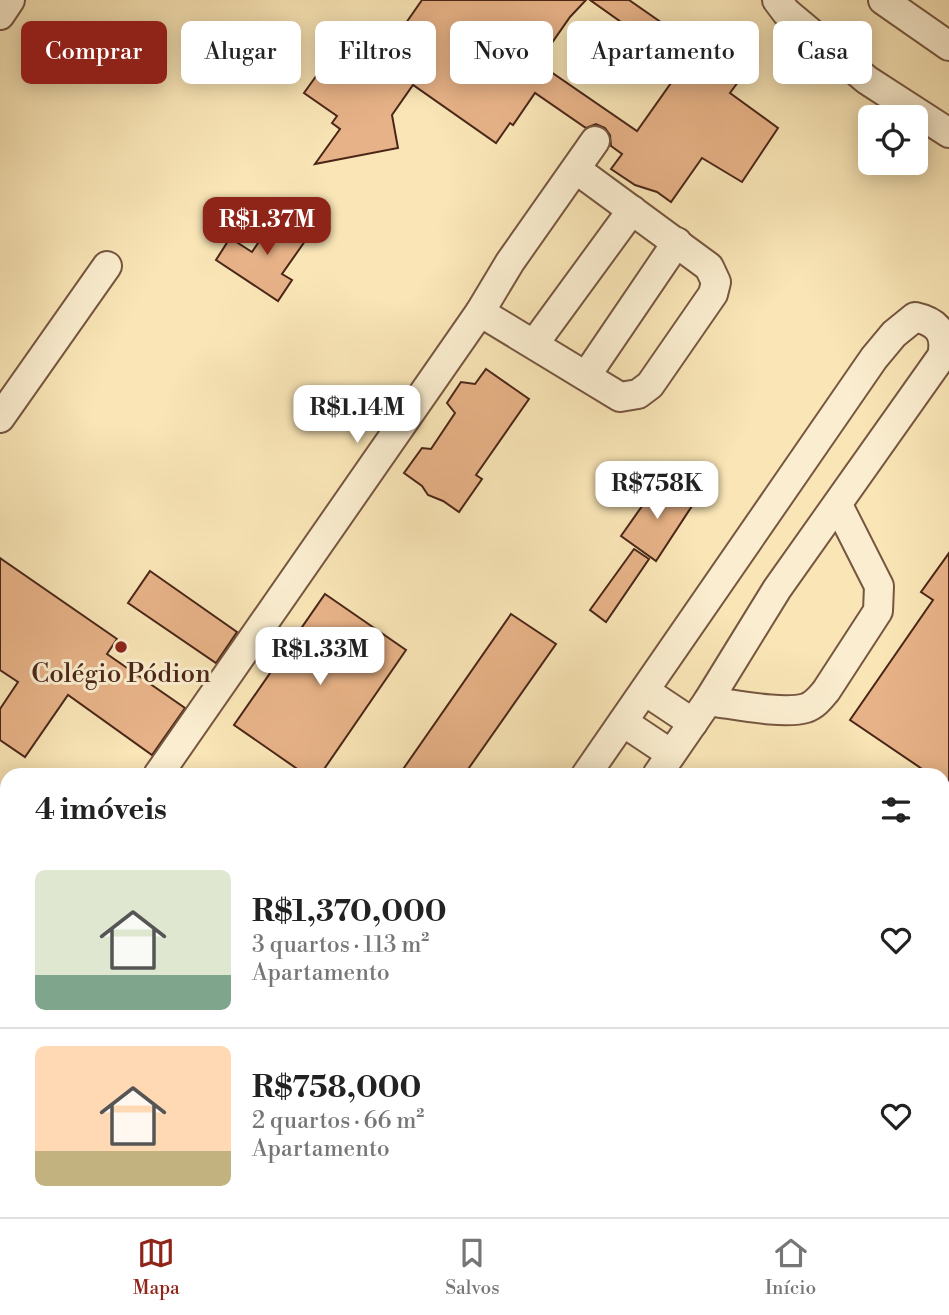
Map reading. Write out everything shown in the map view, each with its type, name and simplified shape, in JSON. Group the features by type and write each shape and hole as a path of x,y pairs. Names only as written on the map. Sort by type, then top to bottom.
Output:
{"street":[{"path":"0,15 10,0"},
{"path":"777,0 786,12 867,80 949,133"},
{"path":"883,0 949,46"},
{"path":"163,768 480,312 510,262 595,141"},
{"path":"480,312 620,397 638,394 650,385 713,294 716,282 709,267 577,170"},
{"path":"534,344 632,210"},
{"path":"586,376 677,242"},
{"path":"0,418 107,267"},
{"path":"591,768 874,358 906,322 915,317 928,320 939,330 945,342 942,356 929,378 872,453 777,589 664,765 623,722"},
{"path":"645,691 700,712 790,711 817,703 878,611 880,600 879,586 838,505"}],"building":[{"path":"422,0 586,0 553,41 553,21 450,21 450,84 553,84 553,73 637,131 670,84 737,84 730,93 778,128 742,182 702,158 671,202 657,192 635,185 611,169 622,154 611,146 610,135 605,128 596,124 586,128 535,93 513,125 510,123 496,143 413,85 392,115 398,148 315,164 340,129 332,123 337,116 304,93 315,78 315,84 436,84 436,21 407,21"},
{"path":"590,0 629,0 659,21 620,21"},
{"path":"279,212 310,234 282,274 292,280 278,301 216,260 230,238 252,252"},
{"path":"486,369 529,399 476,475 482,479 459,512 428,495 422,486 404,473 422,448 431,449 455,413 447,403 461,382 475,384"},
{"path":"659,482 692,506 656,561 621,536"},
{"path":"634,549 649,559 606,622 590,610"},
{"path":"949,553 949,768 921,768 850,720 933,600 921,592"},
{"path":"0,558 117,639 107,654 185,708 152,755 68,695 25,757 0,740 0,709 18,682 0,670"},
{"path":"150,571 237,632 216,663 128,603"},
{"path":"325,594 406,650 325,768 296,768 234,725"},
{"path":"511,614 556,644 469,768 404,768"}],"place":[{"name":"Colégio Pódion","path":"121,647"}]}
